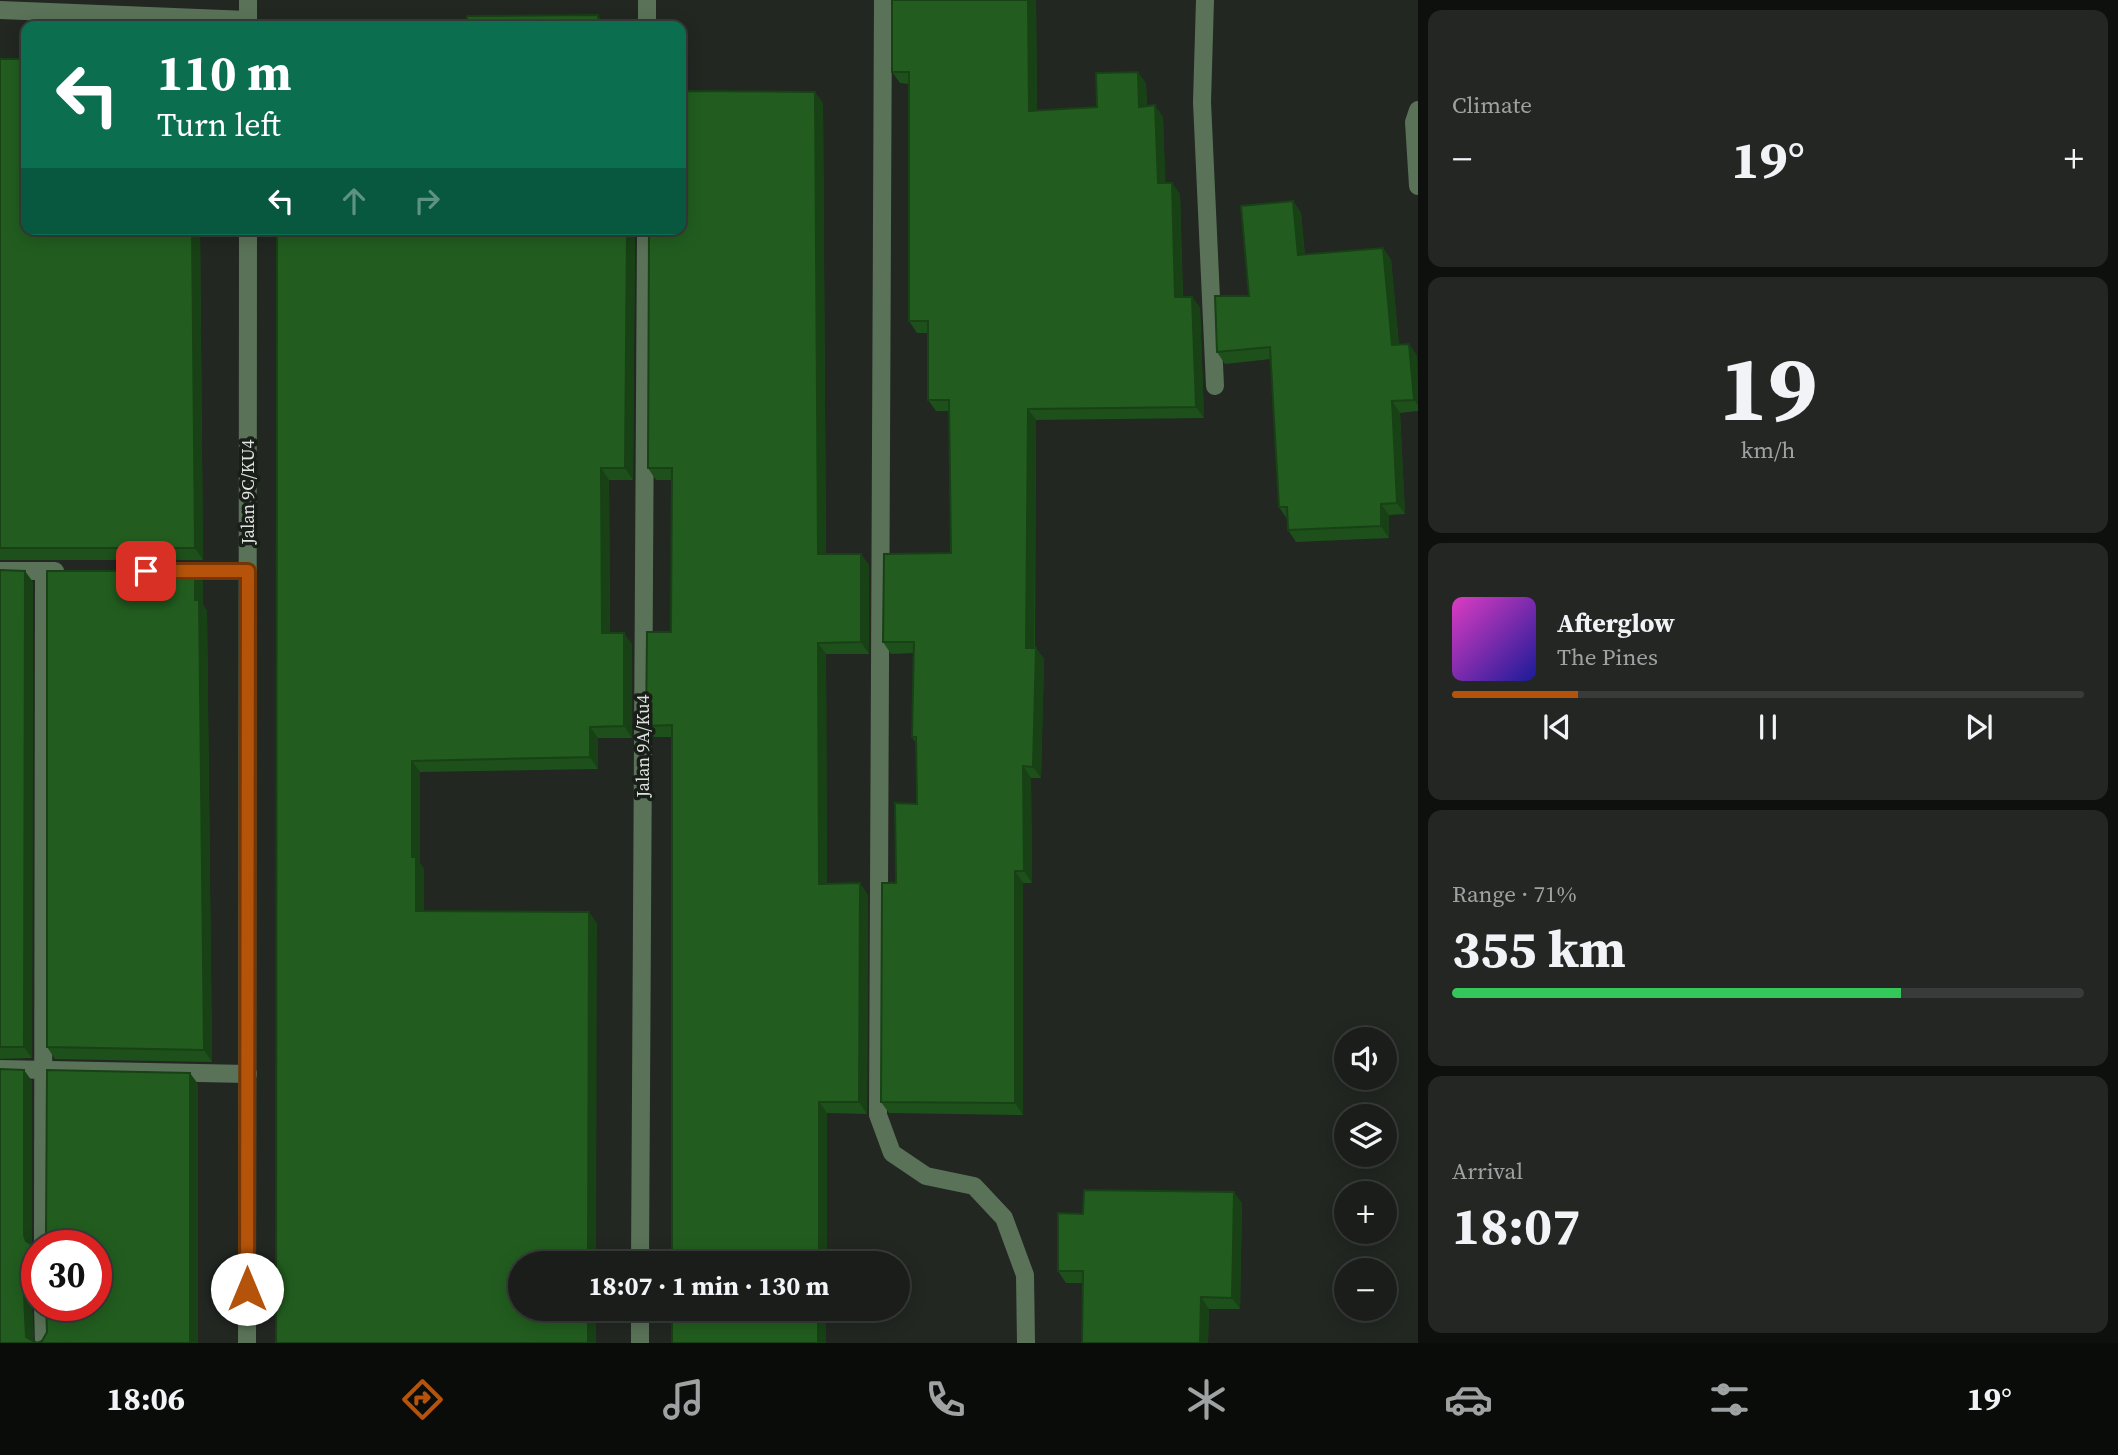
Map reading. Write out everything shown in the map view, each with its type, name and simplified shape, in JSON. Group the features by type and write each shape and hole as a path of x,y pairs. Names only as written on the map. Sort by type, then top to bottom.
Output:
{"street":[{"path":"248,0 248,21"},
{"path":"647,0 647,21"},
{"path":"883,0 878,1115 892,1153 926,1176 974,1186 1004,1218 1025,1275 1026,1343"},
{"path":"1205,0 1202,102 1215,386"},
{"path":"0,10 210,21"},
{"path":"1418,110 1414,122 1418,186"},
{"name":"Jalan 9C/KU4","path":"247,1343 248,235"},
{"name":"Jalan 9A/Ku4","path":"640,1251 646,235"},
{"path":"0,571 71,571"},
{"path":"43,1230 41,1070 44,571"},
{"path":"153,571 248,571"},
{"path":"0,1069 248,1074"},
{"path":"43,1321 44,1343"},
{"path":"640,1321 640,1343"}],"building":[{"path":"892,0 1028,0 1029,111 1097,107 1096,73 1138,72 1139,107 1155,105 1158,183 1172,183 1175,297 1192,297 1196,407 1028,409 1026,648 1036,648 1033,767 1023,766 1024,871 1015,871 1015,1103 881,1102 882,883 896,883 895,803 917,804 916,737 912,737 914,642 883,642 884,554 951,553 949,400 928,400 928,321 909,321 909,72 892,72"},
{"path":"598,15 598,21 467,21 467,16"},
{"path":"0,59 21,59 21,235 192,235 195,548 0,548"},
{"path":"686,91 815,92 818,554 861,554 861,642 818,643 819,884 860,883 859,1102 819,1102 819,1251 672,1251 672,725 646,726 647,632 671,632 672,468 648,468 649,235 686,235"},
{"path":"1293,201 1298,255 1383,248 1392,345 1409,344 1414,400 1392,401 1397,503 1381,504 1381,526 1288,530 1287,507 1279,507 1270,347 1217,352 1215,296 1249,296 1241,206"},
{"path":"277,235 627,235 625,468 601,468 602,633 624,633 624,726 590,727 590,757 412,761 412,857 416,857 416,911 589,912 588,1251 508,1251 508,1321 588,1321 588,1343 276,1343"},
{"path":"0,570 25,571 24,1047 0,1047"},
{"path":"47,571 195,571 195,600 199,600 204,1050 47,1047"},
{"path":"0,1069 24,1070 21,1321 25,1321 26,1337 37,1343 0,1343"},
{"path":"47,1070 190,1073 190,1343 37,1343 42,1341 47,1332 47,1321 112,1321 112,1230 46,1230"},
{"path":"1084,1190 1234,1192 1232,1298 1201,1297 1200,1343 1082,1343 1083,1271 1058,1271 1058,1213 1083,1214"},
{"path":"672,1321 818,1321 818,1343 672,1343"}],"route":[{"path":"146,571 248,571 247,1289"}]}
